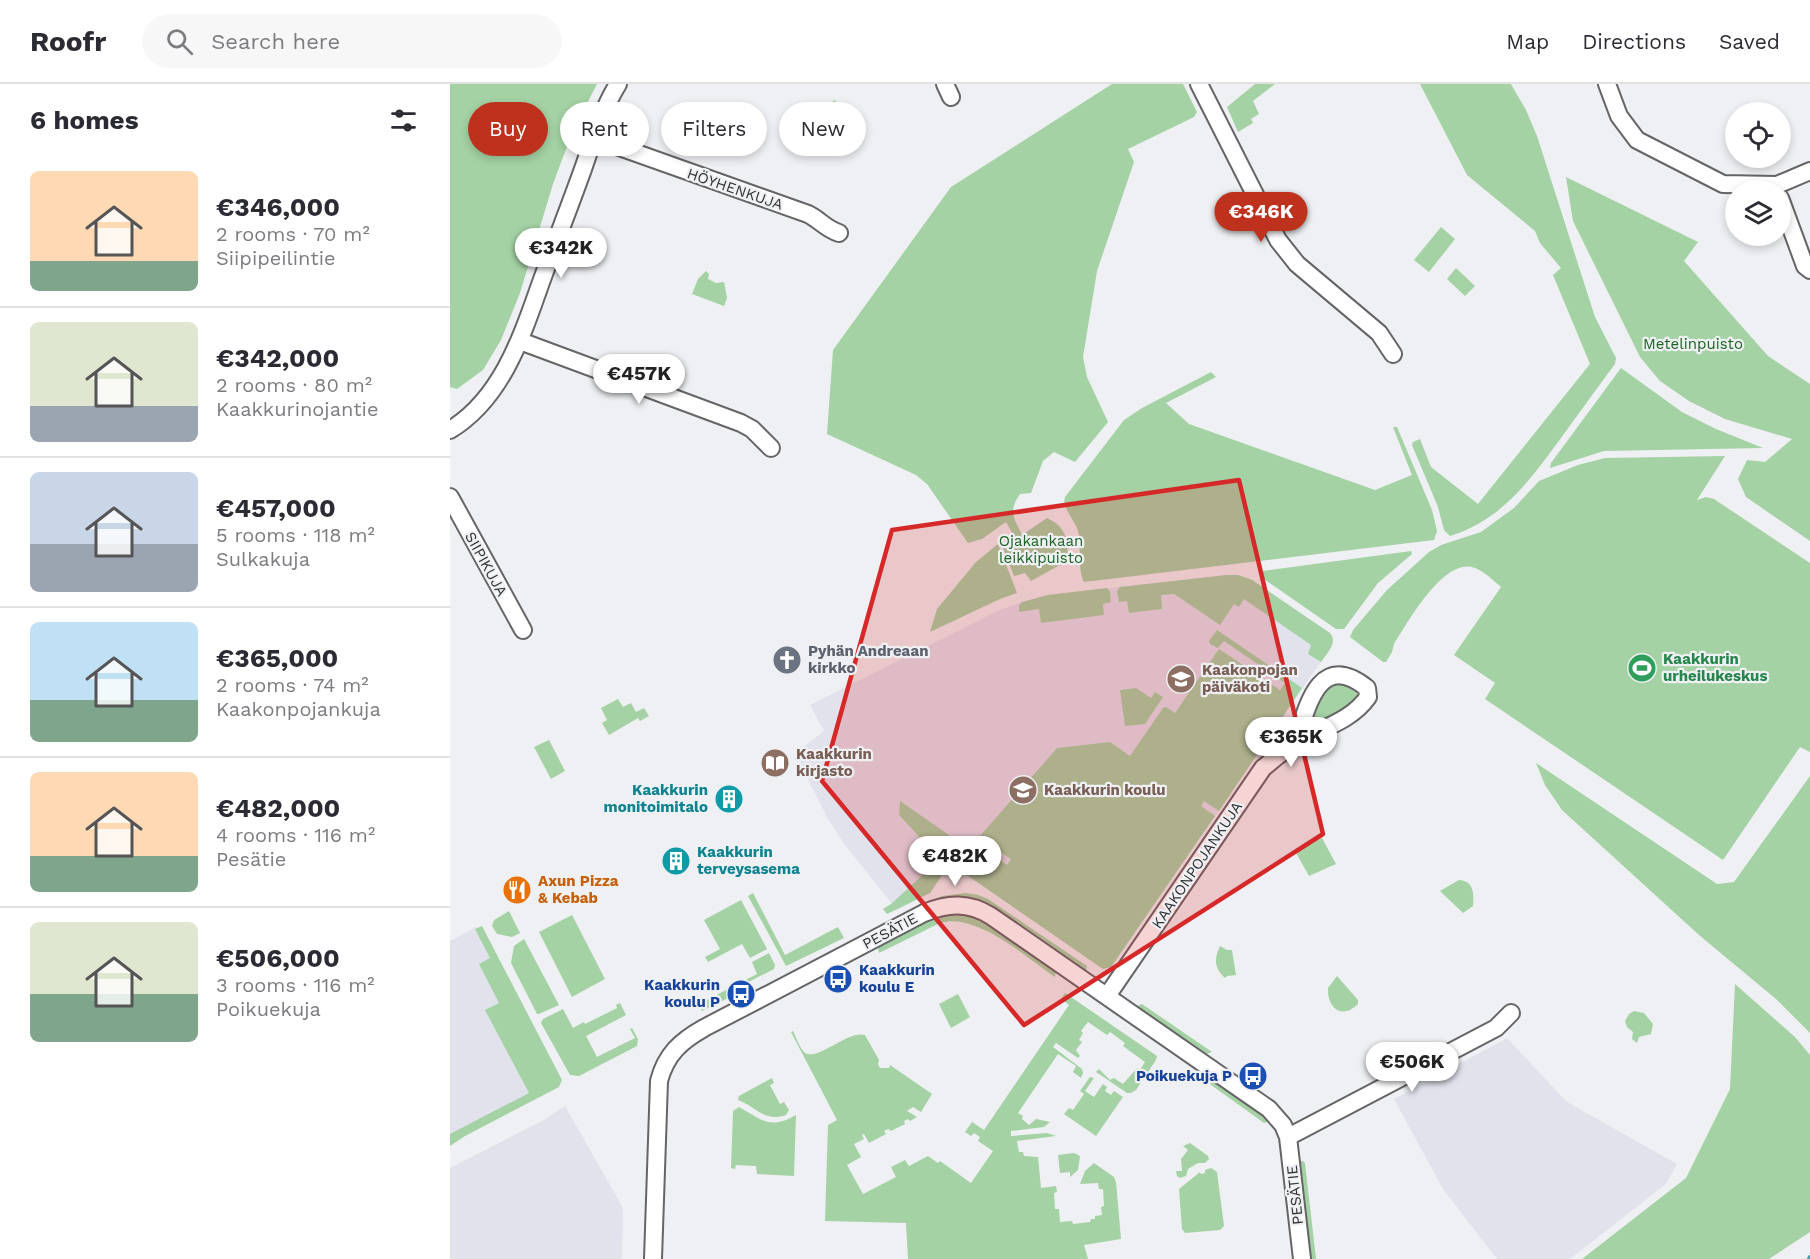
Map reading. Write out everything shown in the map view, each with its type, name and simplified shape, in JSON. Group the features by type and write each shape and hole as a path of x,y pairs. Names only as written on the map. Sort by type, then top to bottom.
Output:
{"street":[{"path":"609,102 618,84"},
{"path":"1199,84 1278,240 1288,254 1379,333 1393,354"},
{"path":"1607,84 1619,116 1637,140 1725,184"},
{"path":"450,430 463,422 497,386 520,341 587,156"},
{"name":"HÖYHENKUJA","path":"645,156 808,214 820,220 827,230 839,233"},
{"path":"1791,183 1810,171"},
{"path":"1791,226 1805,266 1810,270"},
{"path":"520,341 741,423 752,429 771,448"},
{"name":"SIIPIKUJA","path":"450,497 523,630"},
{"name":"KAAKONPOJANKUJA","path":"1107,996 1263,768 1296,742 1361,707 1368,697 1368,688 1357,679 1341,674 1329,676 1307,703 1296,742"},
{"name":"PESÄTIE","path":"653,1259 659,1081 667,1059 676,1047 687,1037 924,914 944,906 964,905 981,910 1262,1103 1276,1116 1288,1137 1302,1259"},
{"path":"1288,1137 1496,1028 1511,1013"}],"highlighted area":[{"path":"1239,480 1323,834 1024,1025 822,781 892,530"}],"shaded area":[{"name":"Kaakkurin koulu","path":"1238,575 1252,580 1330,633 1333,644 1111,967 1103,969 961,871 963,861 955,856 930,893 897,910 845,845 828,819 802,768 796,753 824,731 810,705 997,611 1022,602 1048,595"},
{"path":"476,927 556,1081 450,1136 450,941"},
{"path":"1507,1038 1567,1102 1677,1164 1666,1184 1570,1259 1497,1259 1443,1189 1394,1099"},
{"path":"565,1106 623,1208 622,1259 450,1259 450,1168 542,1121"}],"green space":[{"path":"450,84 597,84 588,102 560,102 560,156 563,156 520,293 501,340 483,370 457,389 450,387"},
{"name":"Ojakankaan leikkipuisto","path":"1112,84 1183,84 1197,112 1194,117 1128,149 1134,162 1097,271 1083,357 1087,377 1108,422 1075,462 1054,452 1043,461 1031,493 1020,494 1016,500 1013,510 1022,535 1047,518 1059,526 1066,540 1069,560 1031,581 1025,573 1014,576 1002,545 1014,536 1006,522 982,539 968,543 927,484 916,475 827,434 833,350 951,187"},
{"path":"1255,84 1275,84 1253,101 1259,114 1251,119 1253,123 1238,132 1227,107"},
{"path":"1420,84 1511,84 1537,136 1595,317 1616,358 1615,364 1549,454 1513,497 1485,520 1450,536 1444,530 1438,507 1412,445 1413,442 1420,439 1431,467 1478,504 1590,364 1553,275 1561,268 1540,243 1535,231 1467,175"},
{"name":"Metelinpuisto","path":"1566,177 1698,242 1684,261 1768,356 1810,384 1810,541 1746,497 1738,479 1747,460 1765,462 1792,439 1725,419 1689,401 1660,381 1640,357 1573,221"},
{"path":"1441,227 1455,239 1429,272 1414,260"},
{"path":"1456,268 1475,286 1465,296 1447,279"},
{"path":"706,271 709,274 708,279 716,283 724,282 727,298 724,306 692,294 698,279"},
{"path":"1621,368 1682,412 1763,448 1604,451 1550,468 1551,463"},
{"path":"1211,372 1216,377 1166,403 1189,424 1375,490 1412,475 1393,427 1397,427 1432,510 1437,531 1434,540 1084,582 1078,531 1065,505 1065,497 1124,420 1142,408"},
{"name":"Kaakkurin urheilukeskus","path":"1725,456 1697,500 1706,497 1714,499 1810,563 1810,752 1800,747 1723,860 1485,699 1495,683 1454,655 1501,587 1482,571 1463,567 1451,572 1439,582 1417,608 1394,644 1386,662 1350,637 1353,630 1387,590 1429,552 1441,545 1481,532 1514,508 1539,481 1578,465 1605,458"},
{"path":"998,544 1017,593 930,632 937,609 976,562"},
{"path":"1411,551 1412,554 1378,583 1344,629 1336,629 1261,577 1262,571"},
{"path":"1238,575 1252,580 1330,633 1332,644 1321,662 1308,654 1311,645 1244,599 1239,607 1234,604 1220,625 1174,594 1161,595 1162,609 1129,613 1127,601 1119,602 1117,591 1120,587"},
{"path":"1107,588 1111,602 1103,604 1104,615 1041,623 1039,609 1019,612 1019,605 1022,602 1048,595"},
{"path":"1217,630 1302,688 1219,811 1204,801 1201,806 1215,816 1111,967 1103,969 961,871 960,867 976,844 1007,865 1011,859 980,839 980,836 1057,748 1110,742 1130,756 1163,708 1166,707 1175,713 1219,649 1280,690 1285,683 1224,641 1218,648 1210,644 1209,641"},
{"path":"1335,681 1355,688 1359,699 1344,711 1314,725 1309,722 1312,709"},
{"path":"1136,688 1151,698 1155,692 1163,697 1145,724 1125,726 1120,690"},
{"path":"618,699 623,707 631,703 636,712 644,708 649,716 640,721 638,718 609,735 602,723 607,720 601,708"},
{"path":"549,740 565,771 551,779 534,747"},
{"path":"1536,763 1717,884 1734,882 1810,776 1810,1033 1776,999 1699,935 1562,810 1545,785"},
{"path":"900,801 949,835 957,853 930,893 887,914 883,909 940,859 899,815"},
{"path":"1322,838 1336,864 1309,876 1295,851"},
{"path":"1459,880 1468,883 1473,893 1473,906 1463,913 1440,891"},
{"path":"753,893 785,955 838,927 844,938 786,966 748,896"},
{"path":"966,893 988,899 1087,966 1086,973 984,904 936,899"},
{"path":"741,900 767,949 750,958 742,944 708,962 705,957 720,949 704,920"},
{"path":"509,911 520,933 512,937 497,934 492,926 494,920"},
{"path":"955,913 969,914 987,923 1056,970 1055,977 1000,938 969,924 954,921 940,923 879,953 878,949 881,945 937,916"},
{"path":"572,915 605,979 572,997 539,932"},
{"path":"482,926 562,1080 559,1087 450,1146 450,1134 529,1093 485,1010 499,1003 479,964 490,958 475,929"},
{"path":"524,939 559,1005 539,1014 511,963 514,946"},
{"path":"1220,946 1232,950 1236,975 1225,978 1219,971 1216,959"},
{"path":"769,953 775,965 774,969 729,992 730,997 702,1011 694,996 697,995 701,1003 757,974 752,962"},
{"path":"1337,976 1358,1000 1358,1004 1352,1009 1337,1010 1330,1001 1328,988"},
{"path":"1735,984 1795,1037 1810,1055 1810,1232 1769,1259 1582,1259 1686,1178 1730,1089"},
{"path":"1065,993 1157,1056 1156,1060 1136,1090 1127,1093 1096,1072 1099,1069 1110,1080 1114,1078 1123,1084 1137,1068 1140,1070 1145,1062 1123,1046 1125,1043 1110,1032 1107,1035 1088,1022 1081,1031 1083,1033 1079,1040 1082,1042 1076,1050 1080,1056 1078,1058 1056,1043 1053,1047 1082,1069 1081,1078 1073,1072 1076,1066 1058,1054 1018,1113 1029,1125 1036,1119 1050,1122 1044,1127 1011,1131 1011,1136 1047,1133 1056,1136 1017,1141 1019,1152 1023,1152 1024,1156 1038,1157 1041,1188 1056,1186 1055,1209 1059,1209 1060,1222 1072,1221 1073,1224 1090,1222 1091,1219 1095,1219 1095,1216 1102,1215 1103,1189 1099,1189 1098,1183 1080,1184 1085,1171 1094,1163 1114,1177 1121,1239 1084,1245 1088,1259 908,1259 906,1223 825,1221 828,1125 837,1120 791,1032 793,1031 803,1051 811,1054 825,1050 850,1037 865,1035 879,1060 880,1068 889,1068 890,1065 932,1094 921,1112 913,1107 907,1111 917,1117 904,1121 905,1124 891,1131 888,1129 884,1131 886,1134 869,1143 864,1134 862,1135 864,1139 854,1144 861,1157 847,1165 863,1194 896,1177 891,1167 905,1160 909,1166 928,1156 938,1163 940,1161 971,1183 993,1151 978,1141 980,1137 974,1133 971,1136 965,1132 972,1122 984,1130 1069,1005 1061,999"},
{"path":"958,994 970,1017 951,1028 939,1004"},
{"path":"620,1003 626,1015 586,1036 597,1057 635,1038 630,1029 632,1028 638,1039 637,1046 579,1076 570,1075 541,1023 543,1019 563,1009 573,1028 617,1008 616,1005"},
{"path":"1142,1004 1212,1052 1204,1055 1135,1007"},
{"path":"1634,1011 1644,1013 1653,1024 1651,1034 1639,1037 1637,1043 1632,1039 1633,1032 1627,1027 1625,1021"},
{"path":"1205,1072 1259,1109 1270,1121 1264,1123 1196,1074"},
{"path":"1090,1077 1094,1078 1085,1091 1094,1097 1103,1084 1107,1087 1105,1091 1111,1095 1114,1091 1123,1097 1096,1136 1064,1114 1069,1108 1073,1110 1084,1094 1080,1091"},
{"path":"772,1078 774,1083 770,1085 780,1104 784,1102 789,1110 786,1115 772,1117 738,1100 739,1096"},
{"path":"739,1107 766,1122 779,1122 796,1115 794,1176 757,1174 756,1166 736,1165 735,1169 731,1168 733,1111"},
{"path":"1190,1143 1209,1159 1205,1163 1198,1163 1188,1169 1186,1176 1180,1178 1176,1171 1182,1171 1181,1159 1188,1150 1183,1146"},
{"path":"1074,1153 1080,1156 1078,1170 1070,1177 1070,1172 1060,1173 1058,1155"},
{"path":"1299,1161 1305,1163 1316,1259 1309,1259"},
{"path":"1211,1168 1217,1172 1224,1226 1220,1230 1185,1233 1182,1229 1179,1189 1200,1172 1205,1173 1205,1170"}],"place":[{"name":"Pyhän Andreaan kirkko","path":"787,660"},
{"name":"Kaakkurin urheilukeskus","path":"1642,668"},
{"name":"Kaakonpojan päiväkoti","path":"1181,679"},
{"name":"Kaakkurin kirjasto","path":"775,763"},
{"name":"Kaakkurin koulu","path":"1023,790"},
{"name":"Kaakkurin monitoimitalo","path":"729,799"},
{"name":"Kaakkurin terveysasema","path":"676,861"},
{"name":"Axun Pizza & Kebab","path":"517,890"},
{"name":"Kaakkurin koulu E","path":"838,979"},
{"name":"Kaakkurin koulu P","path":"741,994"},
{"name":"Poikuekuja P","path":"1253,1076"}]}
